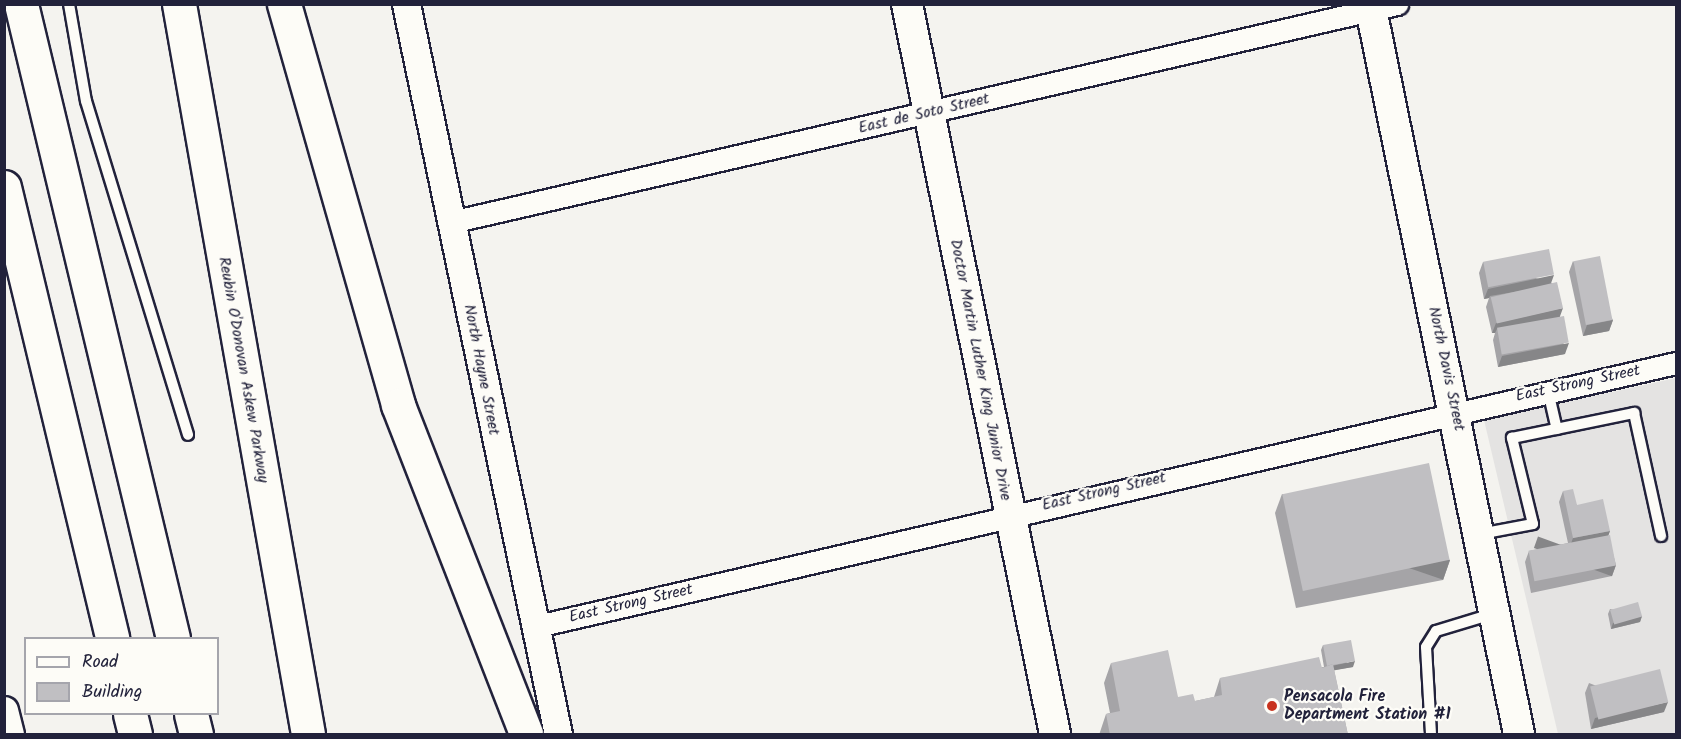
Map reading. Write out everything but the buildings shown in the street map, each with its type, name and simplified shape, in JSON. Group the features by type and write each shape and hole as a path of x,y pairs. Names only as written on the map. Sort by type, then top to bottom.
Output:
{"highway":[{"path":"21,4 174,637"},
{"name":"Reubin O'Donovan Askew Parkway","path":"179,4 308,735"},
{"path":"284,4 320,142 398,405 526,735"},
{"path":"4,187 112,637"},
{"path":"130,715 135,735"},
{"path":"191,715 196,735"}],"main road":[{"name":"Doctor Martin Luther King Junior Drive","path":"907,4 1008,514 1055,735"},
{"name":"North Davis Street","path":"1380,6 1455,410 1519,735"}],"street":[{"name":"North Hayne Street","path":"406,4 532,627 558,735"},
{"name":"East de Soto Street","path":"451,222 929,113 1380,6"},
{"name":"East Strong Street","path":"532,627 1455,410 1677,363"},
{"path":"4,710 10,735"}],"lane":[{"path":"69,4 86,101 188,435"},
{"path":"1548,390 1557,429"},
{"path":"1480,534 1533,524 1512,438 1634,413 1661,536"},
{"path":"1431,735 1426,647 1436,631 1495,613"}],"shaded area":[{"path":"1676,378 1676,734 1558,734 1484,420"}],"place":[{"name":"Pensacola Fire Department Station #1","path":"1272,706"}]}
